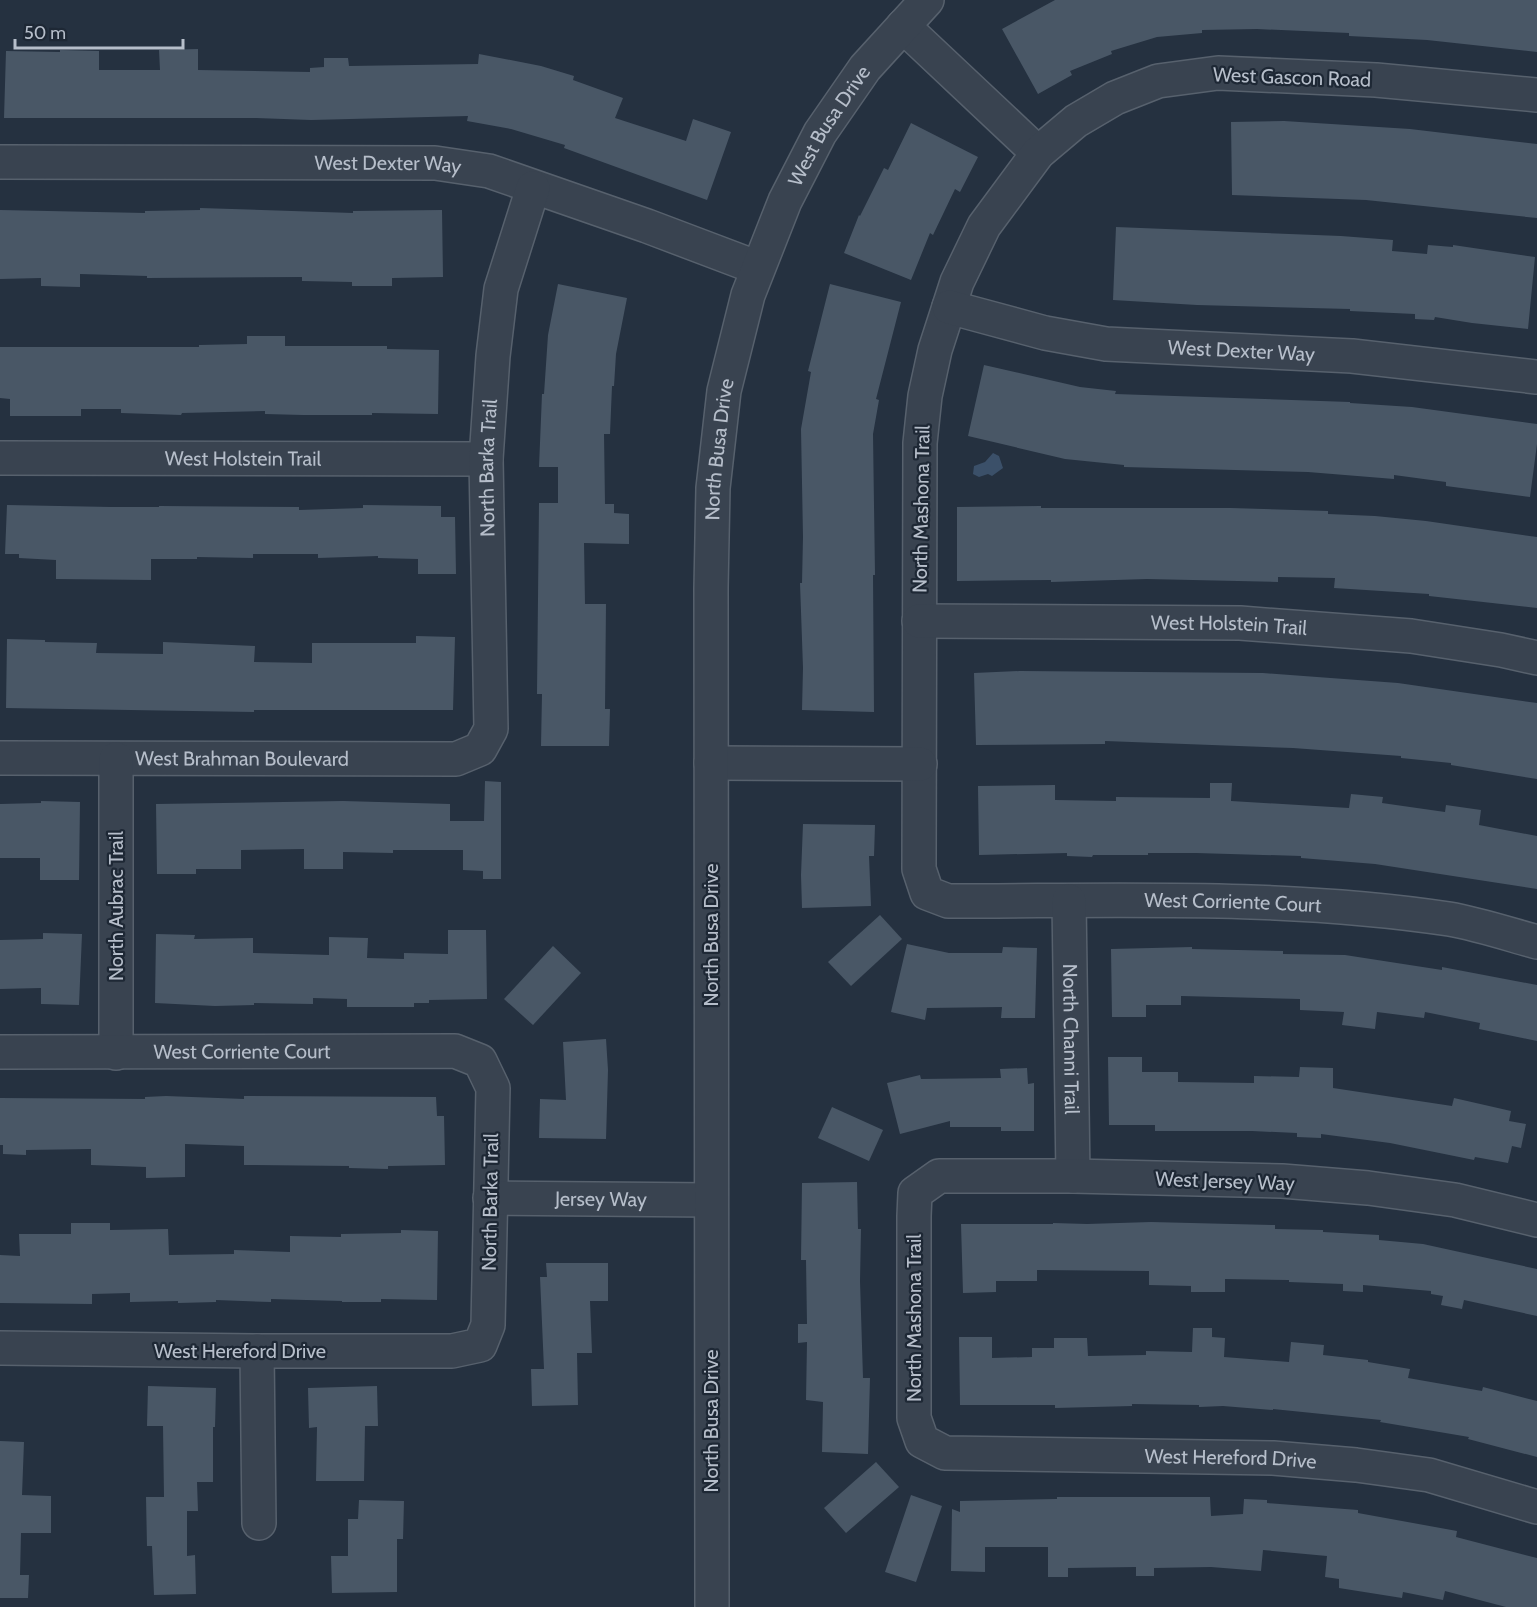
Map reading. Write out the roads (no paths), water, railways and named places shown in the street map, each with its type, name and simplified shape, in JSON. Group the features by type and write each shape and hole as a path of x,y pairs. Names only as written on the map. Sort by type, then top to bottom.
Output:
{"street":[{"name":"West Busa Drive","path":"758,268 785,201 820,133 865,68 927,0"},
{"path":"903,26 1038,153"},
{"name":"West Gascon Road","path":"1038,153 1076,121 1115,98 1158,81 1218,73 1376,80 1537,95"},
{"name":"North Mashona Trail","path":"927,893 919,869 919,621 920,443 928,384 935,350 957,282 984,226 1038,153"},
{"name":"West Dexter Way","path":"0,162 435,163 489,171 647,226 758,268"},
{"name":"North Barka Trail","path":"480,749 491,729 486,459 493,356 501,289 533,188"},
{"name":"North Busa Drive","path":"712,1607 712,488 724,391 748,295 758,268"},
{"name":"West Dexter Way","path":"949,307 1045,333 1106,344 1352,356 1537,377"},
{"name":"West Holstein Trail","path":"0,458 486,459"},
{"name":"West Holstein Trail","path":"919,621 1240,623 1411,636 1502,650 1537,658"},
{"name":"West Brahman Boulevard","path":"0,758 456,759 480,749"},
{"name":"North Aubrac Trail","path":"117,759 117,1053"},
{"path":"711,763 920,764"},
{"name":"West Corriente Court","path":"927,893 948,901 1259,901 1346,906 1451,920 1537,942"},
{"name":"North Channi Trail","path":"1069,901 1073,1176"},
{"name":"West Corriente Court","path":"0,1052 455,1051 480,1061"},
{"name":"North Barka Trail","path":"480,1061 493,1088 488,1325 480,1345"},
{"name":"West Jersey Way","path":"915,1193 939,1176 1073,1176 1282,1181 1368,1188 1455,1200 1537,1220"},
{"name":"North Mashona Trail","path":"915,1193 914,1418 922,1441"},
{"name":"Jersey Way","path":"490,1198 711,1200"},
{"name":"West Hereford Drive","path":"0,1348 452,1352 480,1345"},
{"path":"257,1352 259,1523"},
{"name":"West Hereford Drive","path":"922,1441 945,1453 1273,1458 1356,1465 1429,1475 1537,1507"}],"water":[{"path":"993,453 999,456 1003,468 992,476 988,474 979,477 973,474 974,466 985,462"}]}
